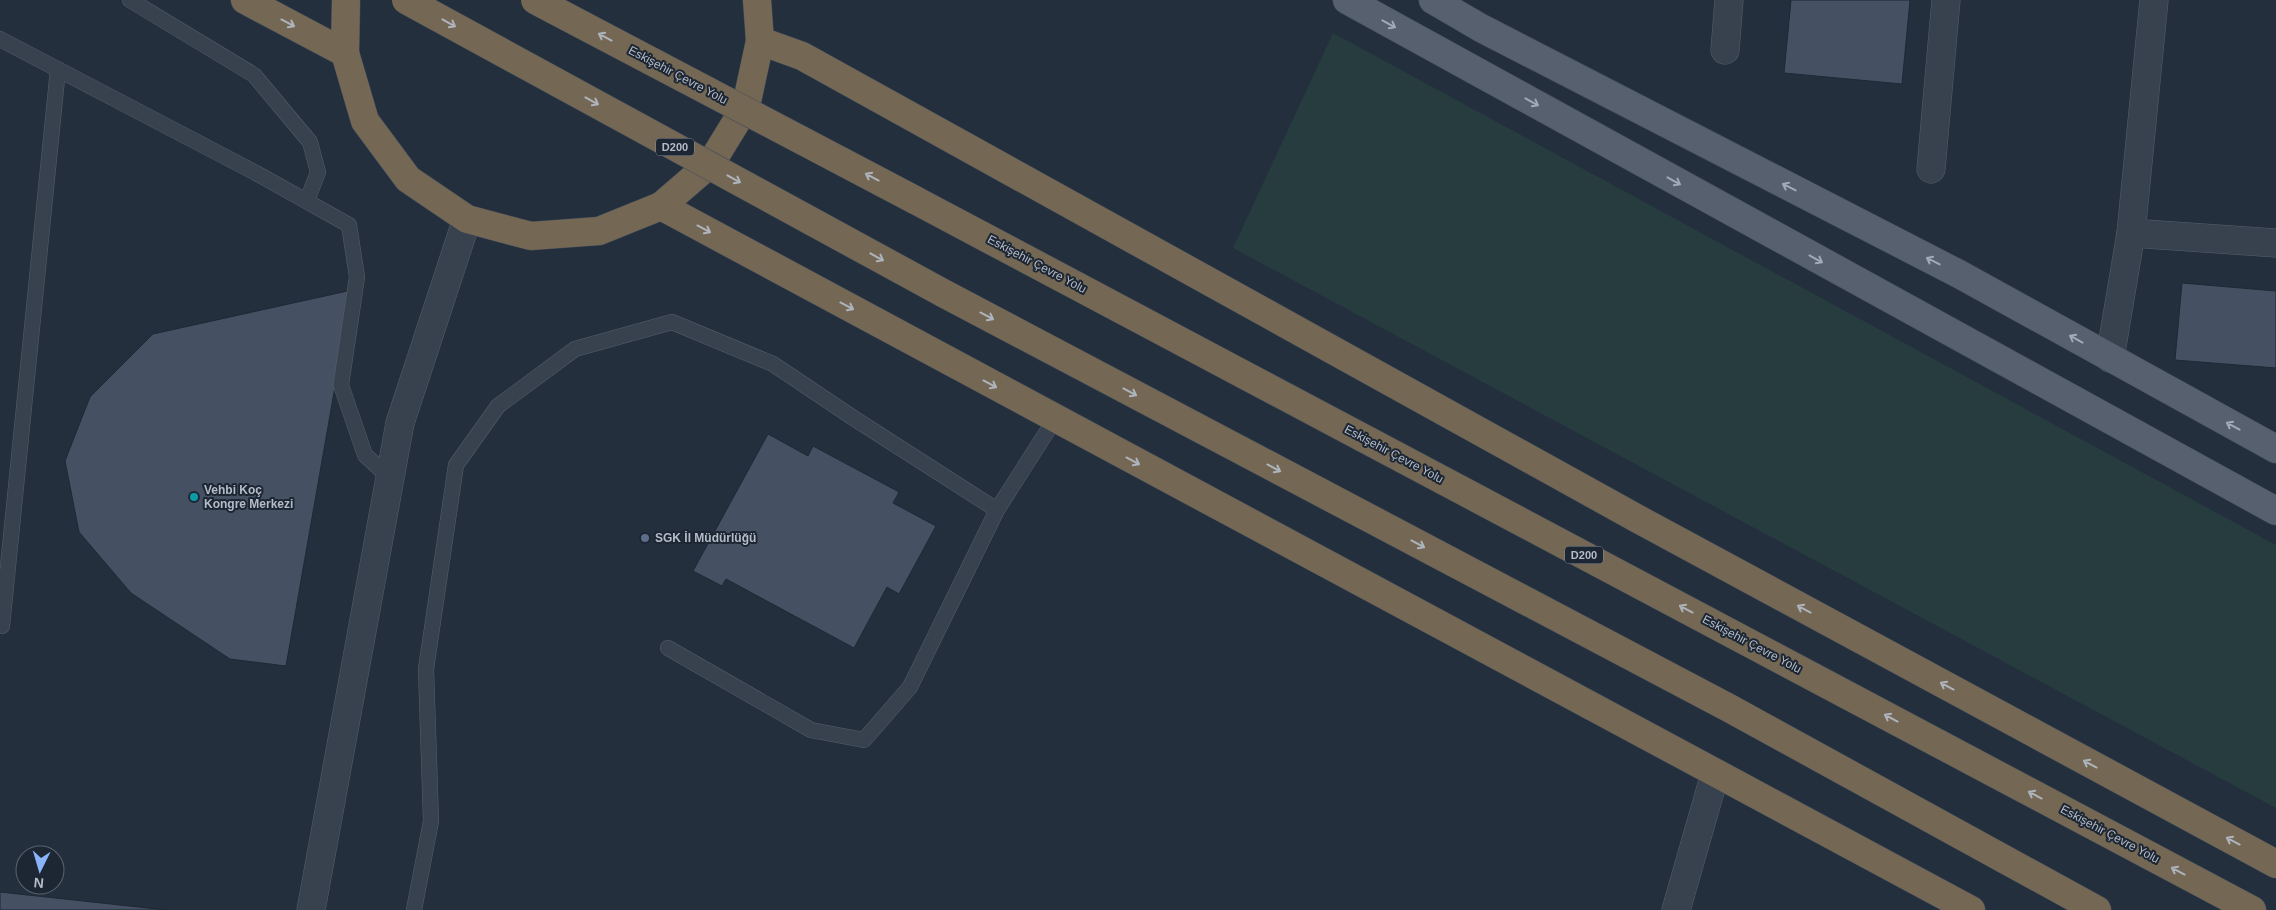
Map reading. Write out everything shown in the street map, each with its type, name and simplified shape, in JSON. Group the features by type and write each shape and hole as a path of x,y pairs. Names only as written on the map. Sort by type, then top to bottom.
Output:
{"highway":[{"path":"245,0 345,53"},
{"path":"346,0 345,53 365,121 408,179 467,219 532,236 599,232 661,206 711,163 746,106 760,41 757,0"},
{"name":"D200","path":"406,0 944,293 1729,708 2098,910"},
{"name":"Eskişehir Çevre Yolu","path":"535,0 916,200 2252,910"},
{"path":"760,41 802,56 1629,514 2276,864"},
{"path":"661,206 1971,910"}],"main road":[{"path":"1347,0 2276,511"},
{"path":"1433,0 1481,28 1959,274 2276,449"}],"street":[{"path":"1725,50 1729,0"},
{"path":"1931,169 1946,0"},
{"path":"2110,358 2131,233 2154,0"},
{"path":"311,910 400,423 467,219"},
{"path":"2131,233 2276,243"},
{"path":"1676,910 1715,774"}],"lane":[{"path":"130,0 254,75 310,142 318,172 307,201"},
{"path":"0,39 349,225 357,277 341,385 365,455 390,478"},
{"path":"2,626 58,69"},
{"path":"414,910 431,821 426,669 456,465 498,406 575,349 672,322 773,364 855,420 997,510"},
{"path":"668,648 812,730 864,740 910,688 997,510 1055,419"}],"green space":[{"path":"1333,33 2276,545 2276,808 1233,248"}],"building":[{"path":"1791,0 1910,0 1902,84 1784,73"},
{"path":"2182,283 2276,291 2276,368 2175,360"},
{"name":"Vehbi Koç Kongre Merkezi","path":"352,290 286,666 230,659 131,593 79,532 65,461 90,397 153,334"},
{"path":"768,434 808,456 813,446 899,492 893,503 936,526 899,594 887,587 854,648 726,579 722,586 693,571"},
{"path":"0,892 166,910 0,910"}],"place":[{"name":"Vehbi Koç Kongre Merkezi","path":"194,497"},
{"name":"SGK İl Müdürlüğü","path":"645,538"}]}
